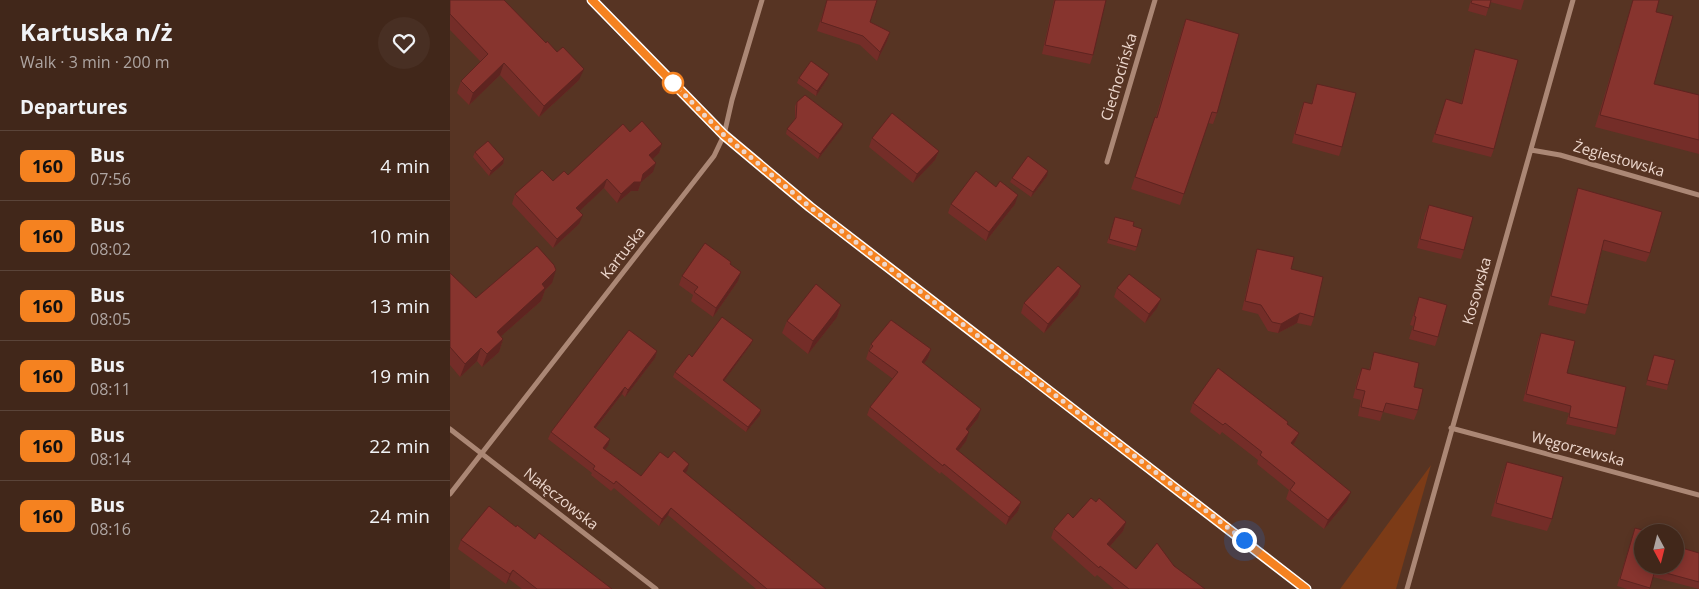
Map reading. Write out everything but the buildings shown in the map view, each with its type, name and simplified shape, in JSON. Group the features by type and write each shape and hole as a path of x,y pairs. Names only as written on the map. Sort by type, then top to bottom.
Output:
{"street":[{"path":"592,0 724,135 810,207 1306,589"},
{"name":"Kartuska","path":"450,494 714,156 724,135 732,100 762,0"},
{"name":"Ciechocińska","path":"1107,162 1155,0"},
{"name":"Kosowska","path":"1407,589 1573,0"},
{"name":"Żegiestowska","path":"1531,150 1560,155 1699,195"},
{"name":"Węgorzewska","path":"1451,428 1699,495"},
{"name":"Nałęczowska","path":"450,429 656,589"}],"shaded area":[{"path":"1431,465 1396,589 1340,589"}],"bus line":[{"name":"160","path":"592,0 724,135 749,158 1306,589"}],"route":[{"path":"673,83 749,158 810,207 1244,540"}]}
